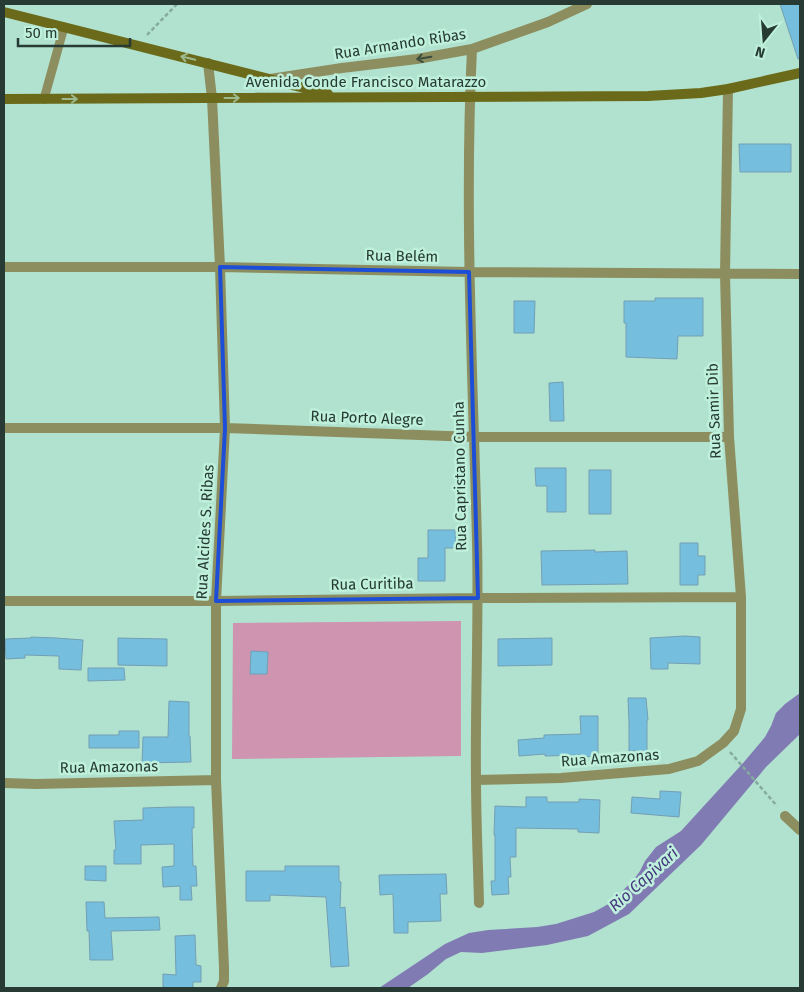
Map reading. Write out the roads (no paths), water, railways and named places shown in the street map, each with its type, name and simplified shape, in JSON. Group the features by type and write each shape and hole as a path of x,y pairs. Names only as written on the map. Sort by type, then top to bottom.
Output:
{"street":[{"name":"Rua Armando Ribas","path":"270,79 417,59 472,48 548,22 587,4"},
{"name":"Rua Armando Ribas","path":"4,12 343,98"},
{"name":"Rua Capristano Cunha","path":"472,48 469,96 469,272 478,598 476,780 479,903"},
{"name":"Rua Alcides S. Ribas","path":"208,63 212,98 220,267 225,428 216,601 216,780 224,968 224,981 221,988"},
{"name":"Avenida Conde Francisco Matarazzo","path":"4,99 648,96 701,93 800,74"},
{"name":"Rua Samir Dib","path":"728,89 725,274 729,437 741,597 740,709 734,731"},
{"name":"Rua Belém","path":"4,267 220,267 469,272 800,274"},
{"name":"Rua Porto Alegre","path":"4,428 225,428 475,437 729,437"},
{"name":"Rua Curitiba","path":"4,601 741,597"},
{"name":"Rua Amazonas","path":"476,780 561,778 668,769 698,761 723,743 734,731"},
{"name":"Rua Amazonas","path":"4,783 216,780"},
{"path":"786,816 800,830"}],"lane":[{"path":"44,99 64,27"}],"water":[{"name":"Rio Capivari","path":"800,693 800,734 766,767 701,845 629,914 588,936 547,945 482,953 461,952 446,959 408,988 379,988 445,944 469,933 556,924 594,912 612,902 635,878 656,847 681,831 744,762 765,737 776,713"}]}
